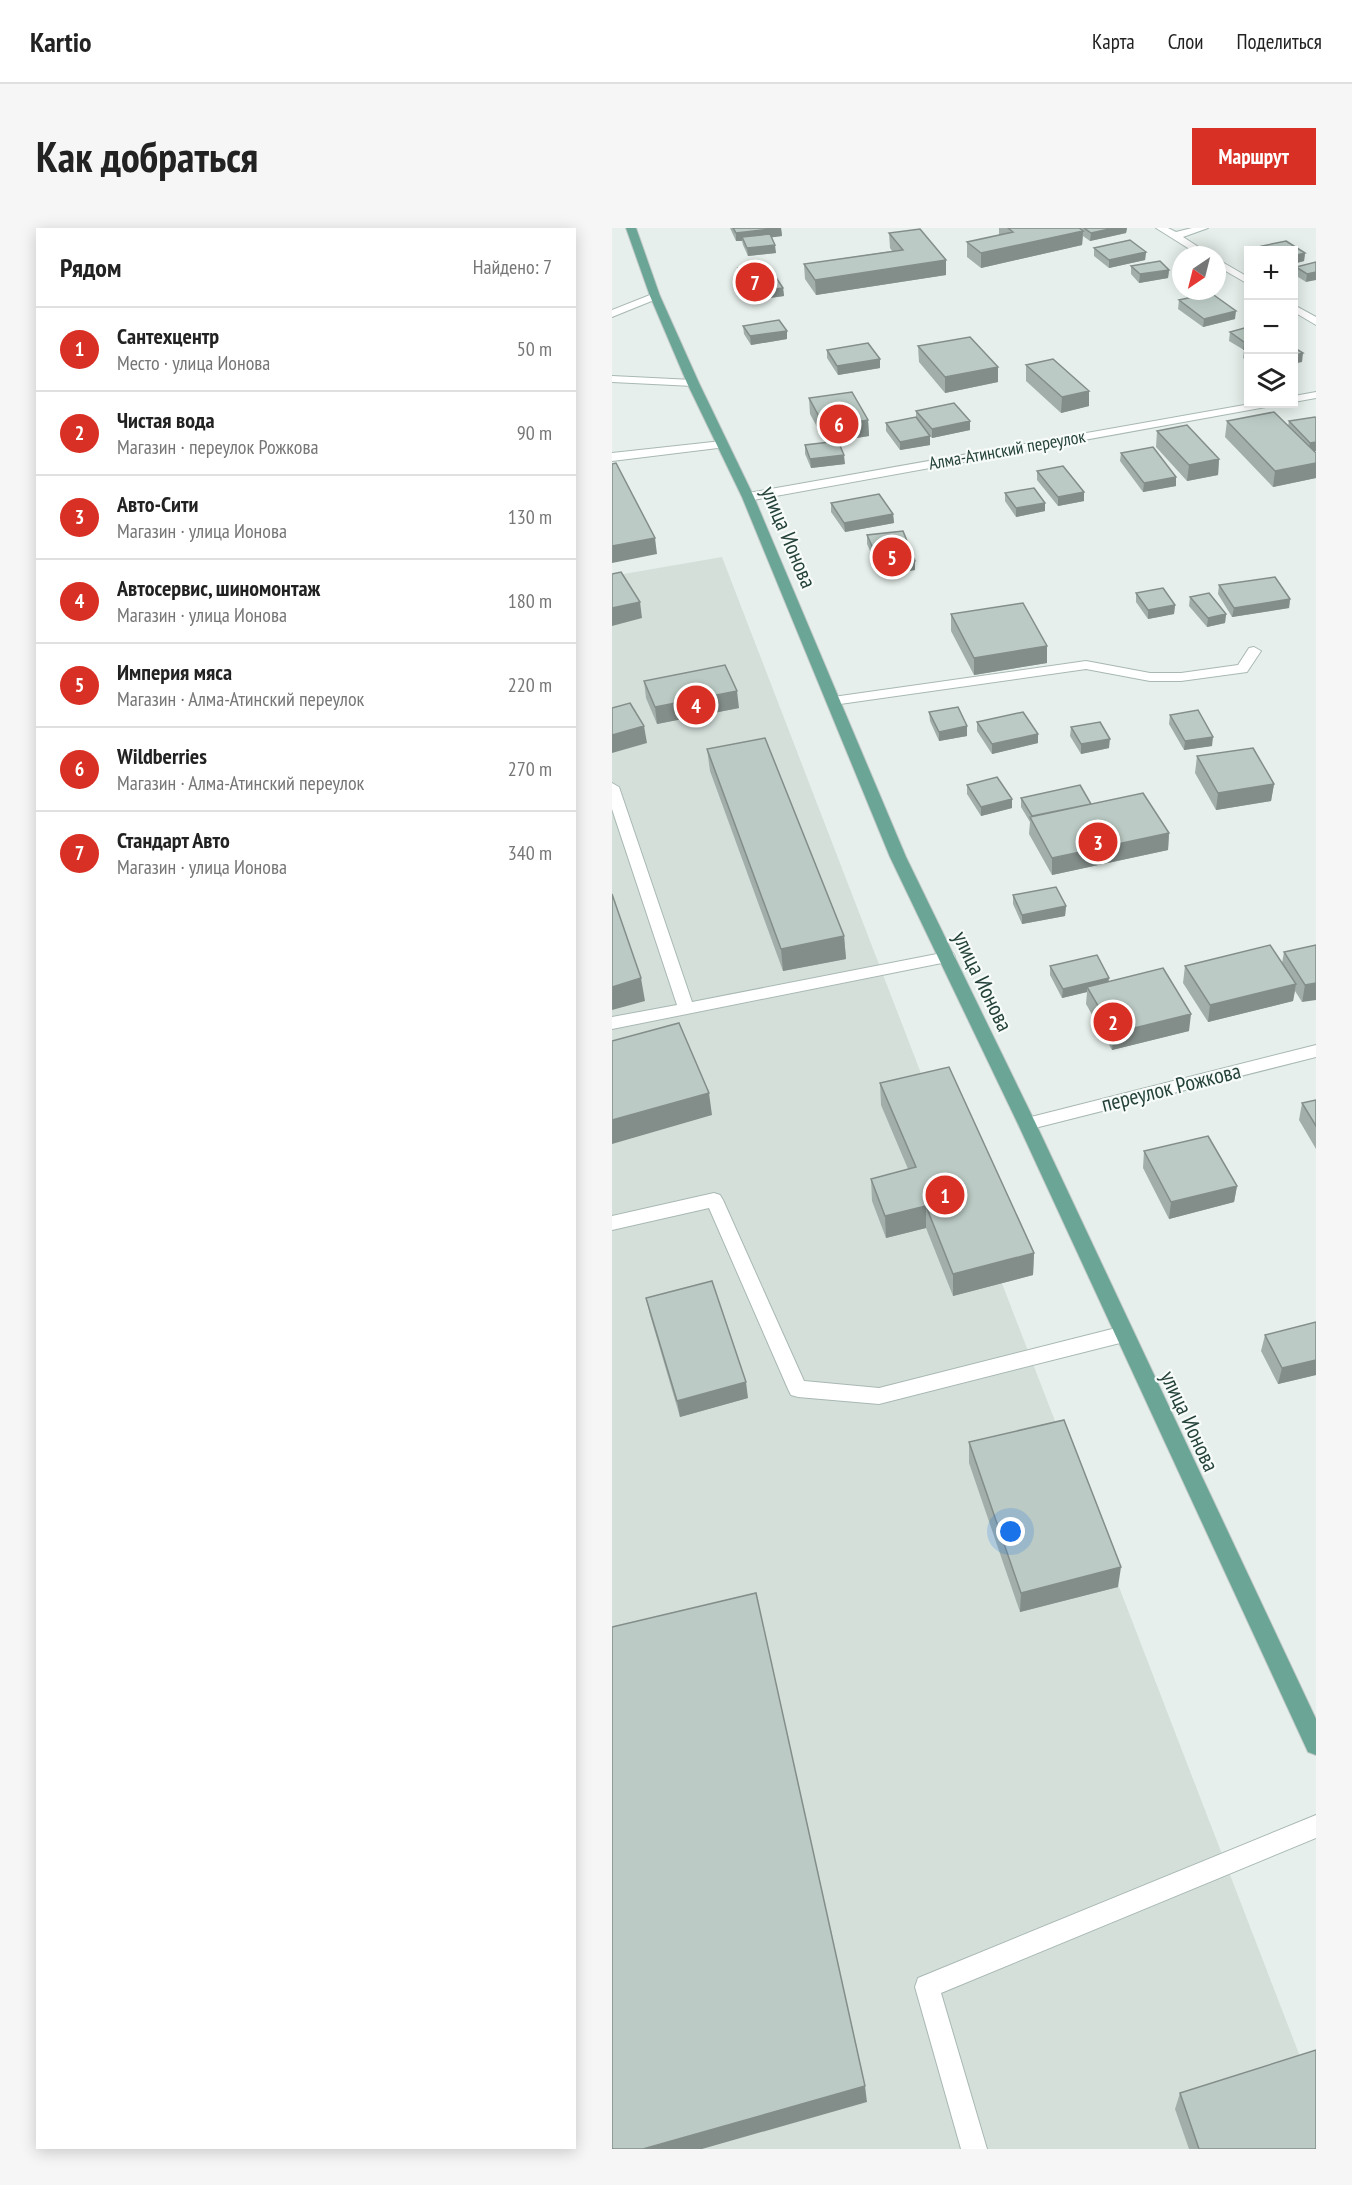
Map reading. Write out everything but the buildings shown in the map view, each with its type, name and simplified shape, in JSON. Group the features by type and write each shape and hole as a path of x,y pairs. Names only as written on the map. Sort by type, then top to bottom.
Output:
{"main road":[{"path":"621,228 641,259"},
{"name":"улица Ионова","path":"631,228 655,296 693,383 748,497 898,856 1316,1744"}],"street":[{"path":"1161,228 1191,246"},
{"path":"1174,236 1203,228"},
{"path":"1226,268 1244,279"},
{"path":"612,314 655,296"},
{"path":"1298,311 1316,322"},
{"path":"612,379 693,383"},
{"path":"1298,398 1316,394"},
{"name":"Алма-Атинский переулок","path":"748,497 1244,408"},
{"path":"612,457 723,445"},
{"path":"833,701 1086,666 1150,676 1181,677 1242,669 1254,651"},
{"path":"612,787 686,1008"},
{"path":"612,1023 947,957"},
{"name":"переулок Рожкова","path":"1026,1124 1316,1051"},
{"path":"612,1223 714,1200 798,1389 879,1396 1124,1334"},
{"path":"974,2149 927,1987 1316,1826"}],"shaded area":[{"path":"722,557 1316,2098 1316,2149 612,2149 612,576"}],"place":[{"name":"Стандарт Авто","path":"755,282"},
{"name":"Wildberries","path":"839,424"},
{"name":"Империя мяса","path":"892,557"},
{"name":"Автосервис, шиномонтаж","path":"696,705"},
{"name":"Авто-Сити","path":"1098,842"},
{"name":"Чистая вода","path":"1113,1022"},
{"name":"Сантехцентр","path":"945,1195"}]}
